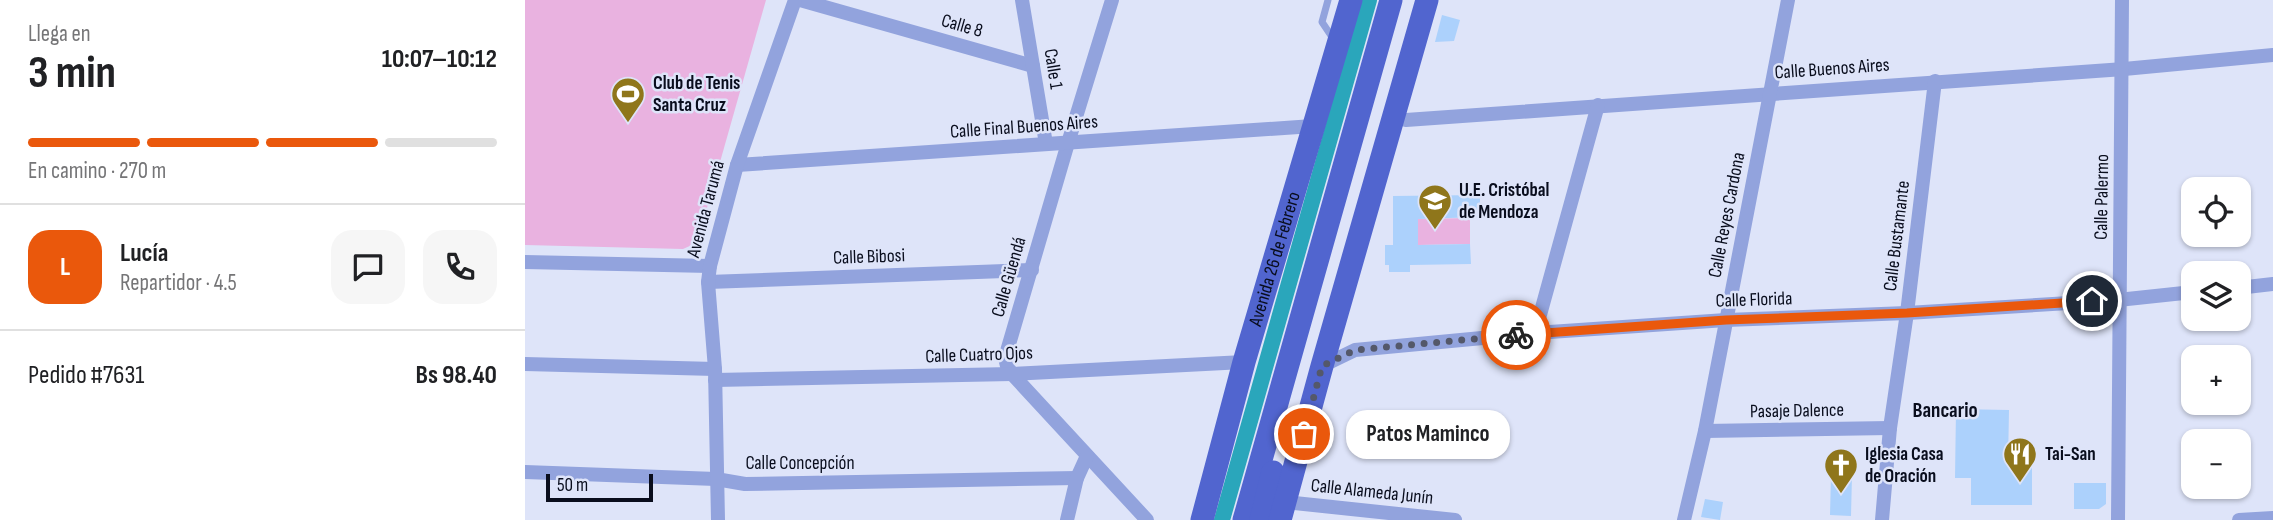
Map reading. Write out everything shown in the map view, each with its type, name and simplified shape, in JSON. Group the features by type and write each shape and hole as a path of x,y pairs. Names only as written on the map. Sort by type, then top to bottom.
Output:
{"main road":[{"name":"Avenida 26 de Febrero","path":"1202,520 1244,362 1351,0"},
{"path":"1244,520 1391,0"},
{"path":"1261,520 1407,0"},
{"path":"1283,511 1427,0"}],"street":[{"name":"Calle 8","path":"797,0 1033,65"},
{"name":"Avenida Tarumá","path":"718,520 715,375 708,282 710,266 737,165 797,0"},
{"name":"Calle 1","path":"1022,0 1046,144"},
{"name":"Calle Güendá","path":"1012,374 1005,358 1112,0"},
{"name":"Calle Reyes Cardona","path":"1684,520 1705,431 1788,0"},
{"name":"Calle Palermo","path":"2118,520 2118,300 2124,69 2122,0"},
{"name":"Calle Buenos Aires","path":"1394,117 1406,120 2124,69 2273,55"},
{"name":"Calle Bustamante","path":"1882,520 1890,428 1935,81"},
{"path":"1535,333 1598,105"},
{"name":"Calle Final Buenos Aires","path":"737,165 1313,126"},
{"path":"525,262 710,266"},
{"name":"Calle Bibosi","path":"708,282 1032,270"},
{"path":"2251,287 2273,284"},
{"name":"Calle Florida","path":"1322,366 1355,350 1535,333 1726,320 1907,313 2118,300 2181,293"},
{"name":"Calle Cuatro Ojos","path":"525,363 715,375 1012,374 1244,362"},
{"path":"1012,374 1147,520"},
{"name":"Pasaje Dalence","path":"1705,431 1890,428"},
{"path":"1067,520 1077,478 1087,456"},
{"name":"Calle Concepción","path":"525,472 716,479 745,484 1077,478"},
{"name":"Calle Alameda Junín","path":"1283,511 1455,520"},
{"path":"2239,520 2273,518"}],"lane":[{"path":"1328,0 1322,22 1338,45"}],"shaded area":[{"name":"Club de Tenis Santa Cruz","path":"525,0 766,0 699,236 692,245 683,249 525,245"},
{"path":"1470,218 1470,244 1418,245 1418,219"}],"building":[{"path":"1442,15 1460,20 1454,41 1435,42"},
{"path":"1480,195 1480,217 1418,219 1418,245 1470,244 1471,264 1410,265 1410,272 1389,272 1389,265 1385,265 1385,245 1393,245 1393,196"},
{"path":"1956,409 2009,410 2008,463 2032,463 2032,505 1971,505 1971,478 1955,478"},
{"name":"Iglesia Casa de Oración","path":"1831,475 1852,475 1851,516 1830,515"},
{"path":"2074,483 2106,483 2106,504 2099,509 2074,509"},
{"path":"1705,499 1723,502 1720,520 1701,517"}],"waterway":[{"path":"1222,520 1369,0"}],"way so far":[{"path":"1304,434 1322,366 1336,358 1355,350 1516,335"}],"place":[{"name":"Club de Tenis Santa Cruz","path":"628,124"},
{"name":"U.E. Cristóbal de Mendoza","path":"1435,231"},
{"name":"Patos Maminco","path":"1304,434"},
{"name":"Tai-San","path":"2020,484"},
{"name":"Iglesia Casa de Oración","path":"1841,495"}],"district":[{"name":"Bancario","path":"1945,410"}],"route":[{"path":"1516,335 1726,320 1907,313 2092,301"}]}
